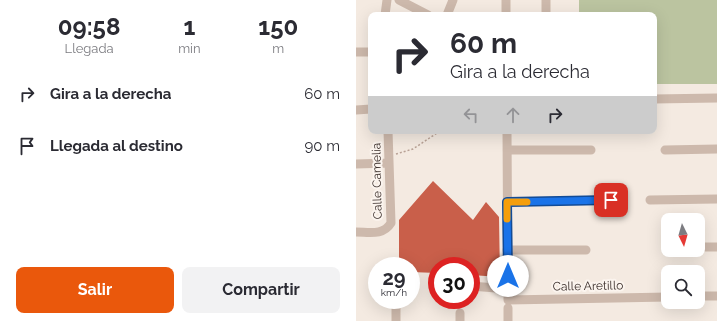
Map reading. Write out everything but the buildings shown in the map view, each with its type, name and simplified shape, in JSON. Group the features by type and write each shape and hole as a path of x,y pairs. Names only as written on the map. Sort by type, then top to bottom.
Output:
{"street":[{"path":"385,12 387,0"},
{"path":"399,0 422,12"},
{"path":"448,12 453,0"},
{"path":"506,0 506,12"},
{"path":"546,0 546,12"},
{"path":"356,52 368,52"},
{"path":"657,99 717,98"},
{"path":"356,110 368,109"},
{"name":"Calle Camelia","path":"356,232 380,232 387,230 391,224 388,134"},
{"path":"507,134 508,321"},
{"path":"665,150 717,149"},
{"path":"507,150 591,150"},
{"path":"356,164 389,159"},
{"path":"650,200 717,199"},
{"path":"507,202 611,200"},
{"path":"705,248 717,247"},
{"path":"508,250 586,250"},
{"path":"480,287 508,289"},
{"path":"705,296 717,296"},
{"name":"Calle Aretillo","path":"508,304 661,297"},
{"path":"396,309 396,321"}],"path":[{"path":"389,159 407,152 435,134"}],"green space":[{"path":"579,0 717,0 717,84 657,84 657,12 579,12"}],"slow traffic":[{"path":"507,219 507,202 527,202"}],"route":[{"path":"508,276 507,202 611,200"}]}
